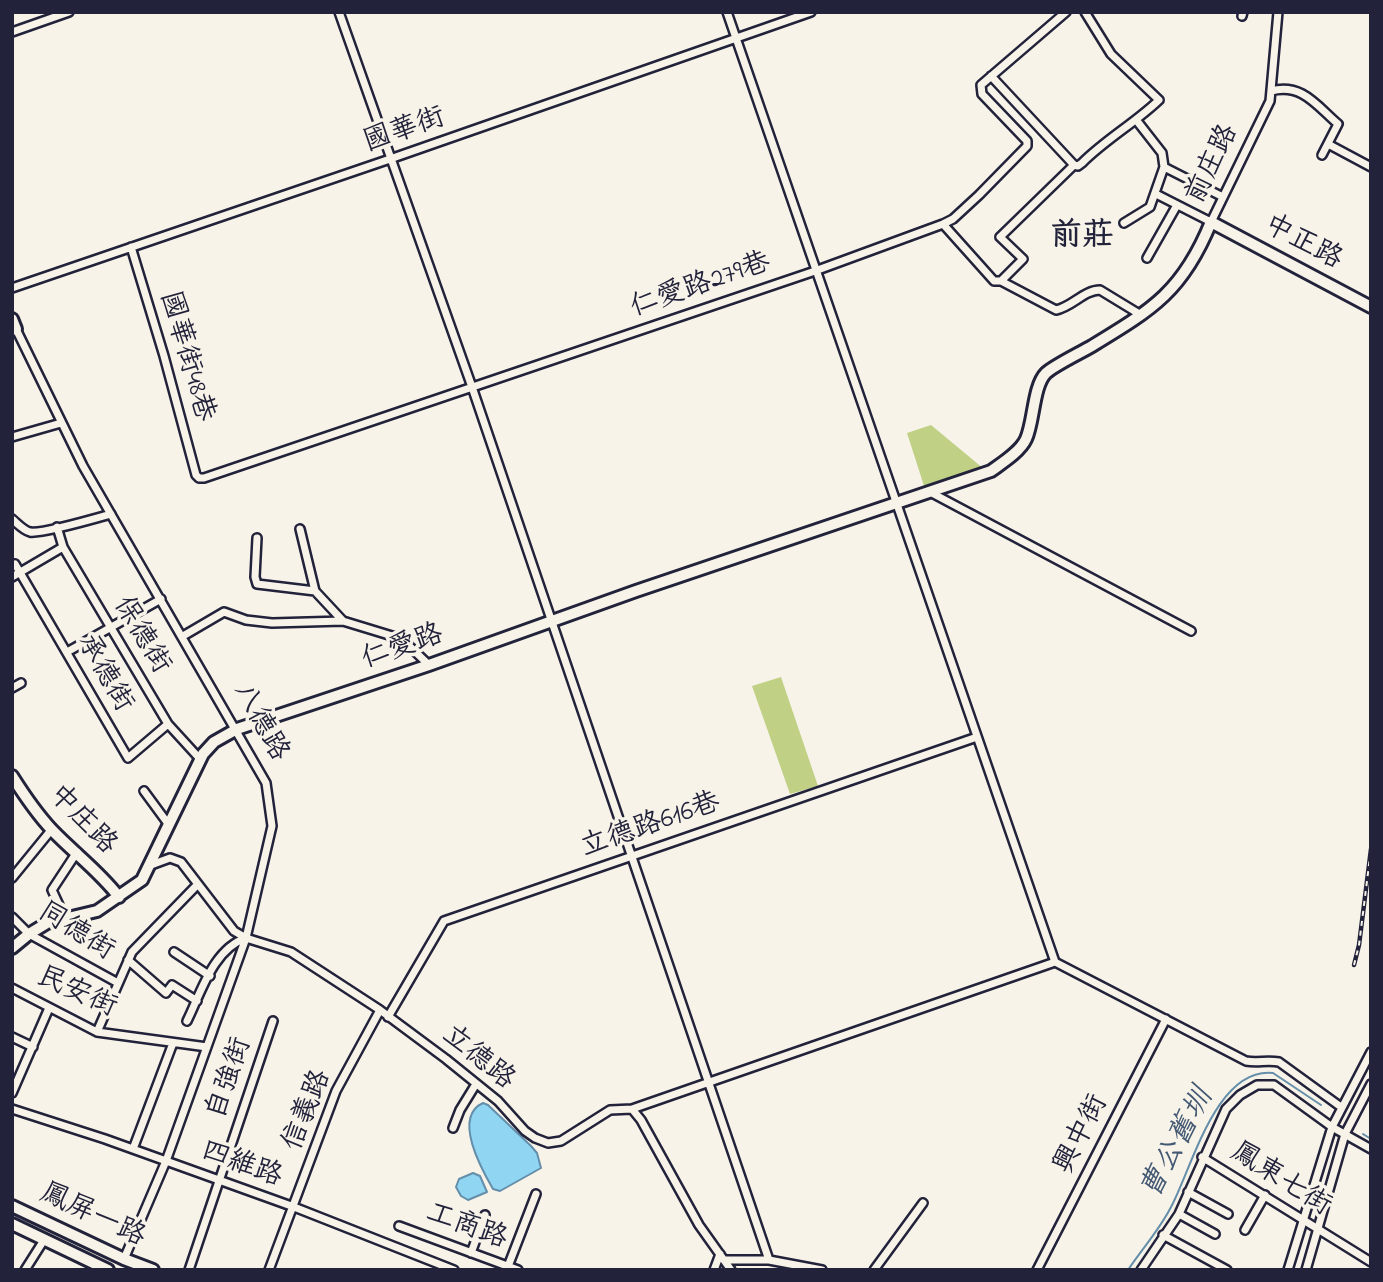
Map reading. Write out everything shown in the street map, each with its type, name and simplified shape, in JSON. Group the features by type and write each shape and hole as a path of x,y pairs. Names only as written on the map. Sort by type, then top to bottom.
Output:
{"street":[{"path":"12,32 69,12"},
{"path":"339,12 472,387 769,1260"},
{"path":"727,12 1055,962 1246,1061 1254,1063 1266,1059 1279,1062 1341,1107"},
{"name":"國華街","path":"12,288 811,12"},
{"path":"1066,12 990,76 1074,165"},
{"path":"1001,281 1023,259 1000,237 1074,165 1078,166 1137,121 1159,100 1116,60 1100,39 1086,12"},
{"name":"前庄路","path":"897,504 981,476 1003,462 1025,441 1035,399 1046,373 1141,315 1184,276 1199,253 1211,222 1265,114 1271,91 1278,12"},
{"name":"仁愛路279巷","path":"199,478 815,271 953,219 1027,146 1027,141 982,94 981,85 990,76"},
{"path":"1271,91 1295,89 1339,124 1322,155"},
{"name":"前庄路","path":"1124,223 1146,211 1156,194 1164,167 1163,153 1137,121"},
{"path":"1328,144 1371,167"},
{"path":"1164,167 1223,197"},
{"path":"1156,194 1211,222"},
{"path":"1147,258 1177,205"},
{"name":"中正路","path":"1211,222 1371,307"},
{"path":"943,224 994,281 1001,281 1056,310 1063,309 1093,290 1100,290 1141,315"},
{"name":"國華街48巷","path":"131,247 199,478"},
{"name":"八德路","path":"14,326 48,390 61,423 111,514 266,783 272,826 246,938 166,1161 121,1265"},
{"path":"12,437 61,423"},
{"path":"930,492 1191,631"},
{"name":"仁愛路","path":"12,948 47,923 97,911 142,880 200,759 214,742 236,729 897,504"},
{"path":"12,519 32,533 79,524 111,514"},
{"name":"保德街","path":"57,527 63,547 168,724 200,759"},
{"path":"300,529 315,591 344,621"},
{"path":"257,538 254,578 257,584 315,591"},
{"path":"12,577 63,547"},
{"name":"承德街","path":"15,564 128,758 168,724"},
{"path":"67,652 161,599"},
{"path":"183,636 224,612 246,620 272,623 344,621 402,639 429,665"},
{"path":"12,688 20,683"},
{"name":"立德路616巷","path":"388,1017 444,921 977,737"},
{"name":"中庄路","path":"12,776 52,830 97,871 119,897"},
{"path":"144,791 169,825"},
{"path":"13,875 52,830"},
{"path":"65,918 52,890 77,852"},
{"name":"立德路","path":"151,865 170,858 181,862 234,931 246,938 291,952 380,1010 498,1101 525,1131 535,1138 548,1143 561,1141 610,1110 632,1109"},
{"path":"97,1032 132,952 198,884"},
{"name":"同德街","path":"12,917 29,934 118,983"},
{"path":"187,1021 217,961 233,943 246,938"},
{"path":"174,952 210,976"},
{"path":"128,960 166,993 172,985 197,1001"},
{"path":"731,1270 699,1225 641,1120 632,1109 1055,962"},
{"name":"民安街","path":"12,988 97,1032 208,1047"},
{"path":"12,1094 49,1008"},
{"name":"信義路","path":"269,1270 336,1091 380,1010"},
{"name":"興中街","path":"1037,1270 1166,1019"},
{"name":"自強街","path":"189,1270 273,1021"},
{"path":"12,1037 33,1046"},
{"path":"132,1149 173,1043"},
{"path":"1306,1270 1318,1230 1341,1107 1371,1052"},
{"path":"453,1129 460,1110 476,1084"},
{"path":"1288,1270 1303,1219 1338,1130 1357,1111 1371,1084"},
{"path":"1141,1270 1179,1214 1202,1157 1226,1109 1240,1095 1257,1085 1274,1085 1338,1130 1371,1149"},
{"name":"四維路","path":"12,1109 294,1207 454,1270"},
{"name":"鳳東七街","path":"1202,1157 1371,1262"},
{"path":"1188,1192 1228,1214"},
{"path":"507,1268 536,1194"},
{"path":"1245,1230 1265,1195"},
{"path":"874,1270 923,1203"},
{"name":"鳳屏一路","path":"12,1206 121,1265 153,1270"},
{"path":"1179,1214 1215,1234"},
{"path":"471,1253 485,1215"},
{"name":"鳳屏一路","path":"12,1224 108,1270"},
{"name":"工商路","path":"399,1226 518,1270"},
{"path":"1163,1235 1227,1270"},
{"path":"25,1270 44,1240"},
{"path":"722,1257 769,1260 822,1270"},
{"path":"713,1270 722,1257"}],"green space":[{"path":"931,425 984,469 925,489 907,433"},
{"path":"781,677 818,786 790,794 752,686"}],"water":[{"path":"483,1103 531,1146 537,1153 541,1168 500,1191 493,1189 472,1144 470,1120 474,1110"},
{"path":"473,1173 480,1176 487,1192 468,1200 461,1196 456,1187 459,1179"}],"waterway":[{"name":"曹公舊圳","path":"1128,1270 1167,1215 1208,1123 1221,1102 1236,1086 1253,1075 1273,1073 1321,1105"},
{"name":"曹公舊圳","path":"1363,1134 1371,1139"}],"railway":[{"path":"1354,965 1371,849"}],"district":[{"name":"前莊","path":"1082,239"}]}
